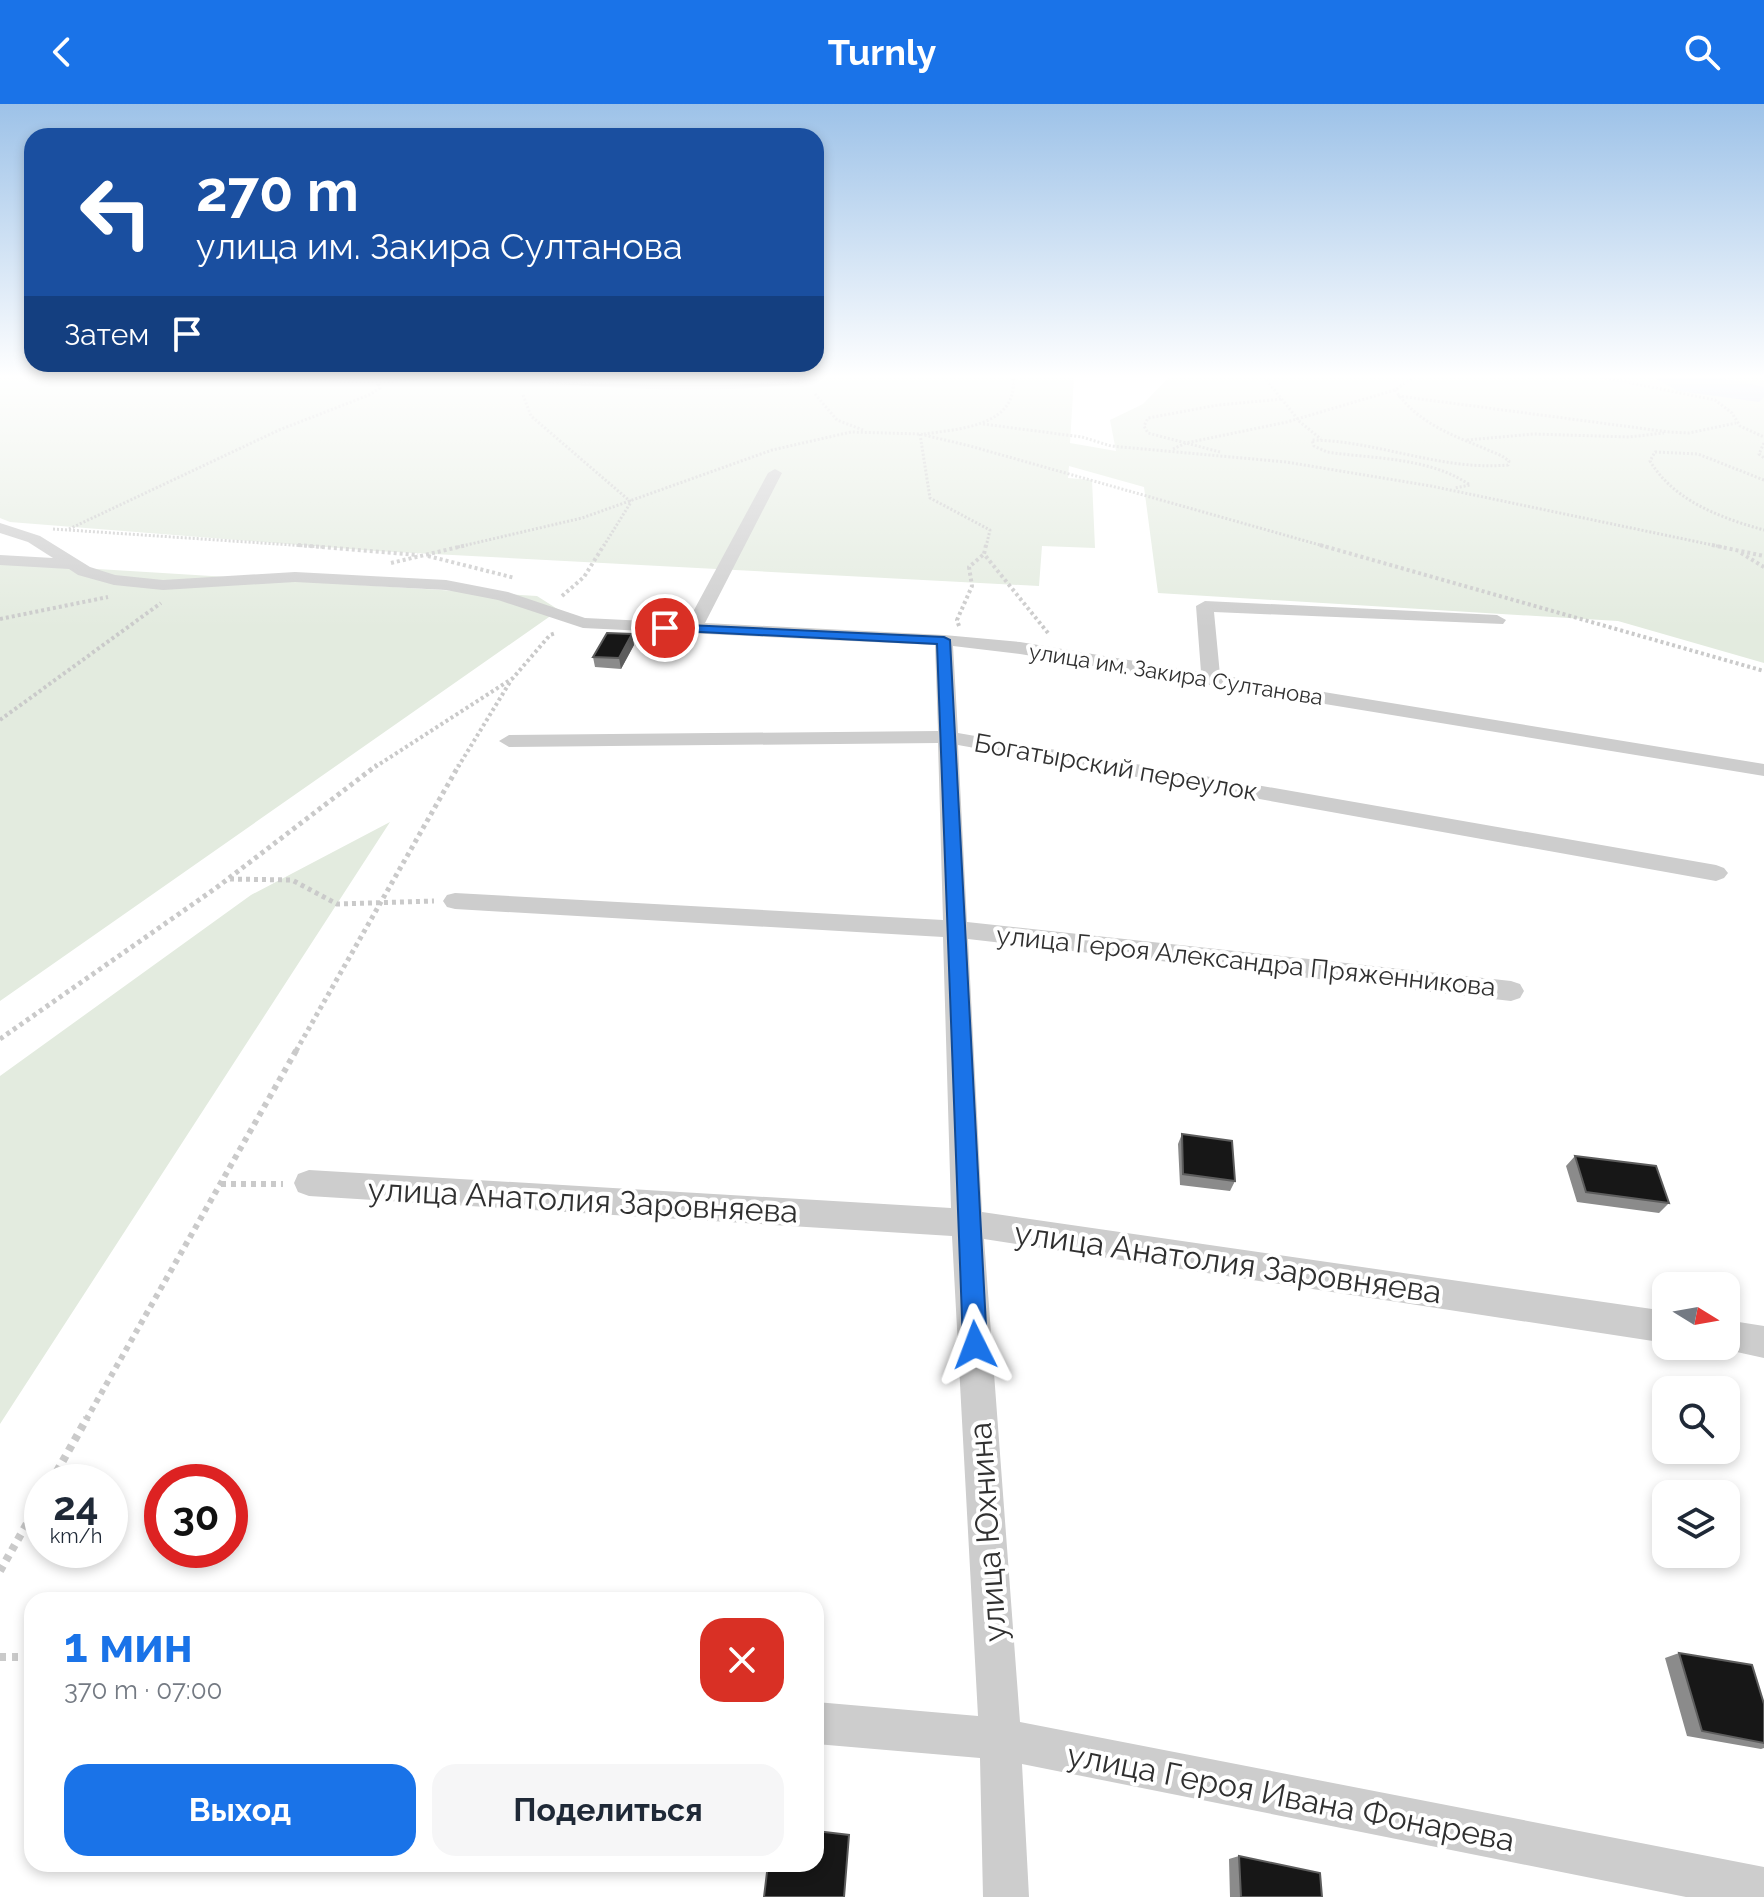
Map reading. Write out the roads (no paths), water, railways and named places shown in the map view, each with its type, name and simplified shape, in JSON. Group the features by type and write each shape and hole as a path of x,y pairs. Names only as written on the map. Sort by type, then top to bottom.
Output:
{"street":[{"path":"693,629 775,473"},
{"path":"0,528 34,539 78,564 84,571 114,580 163,585 295,577"},
{"path":"0,560 295,577"},
{"name":"улица им. Закира Султанова","path":"295,577 446,585 502,596 583,623 954,641 1020,648 1764,770"},
{"path":"1211,681 1205,606 1497,620"},
{"name":"улица Юхнина","path":"954,641 948,737 967,1223 1000,1739 1006,1897"},
{"name":"Богатырский переулок","path":"509,741 948,737 1716,873"},
{"name":"улица Героя Александра Пряженникова","path":"455,901 957,929 1511,991"},
{"name":"улица Анатолия Заровняева","path":"309,1183 967,1223 1652,1325"},
{"path":"1740,1338 1764,1342"},
{"name":"улица Героя Ивана Фонарева","path":"824,1724 1000,1739 1764,1890"}]}
